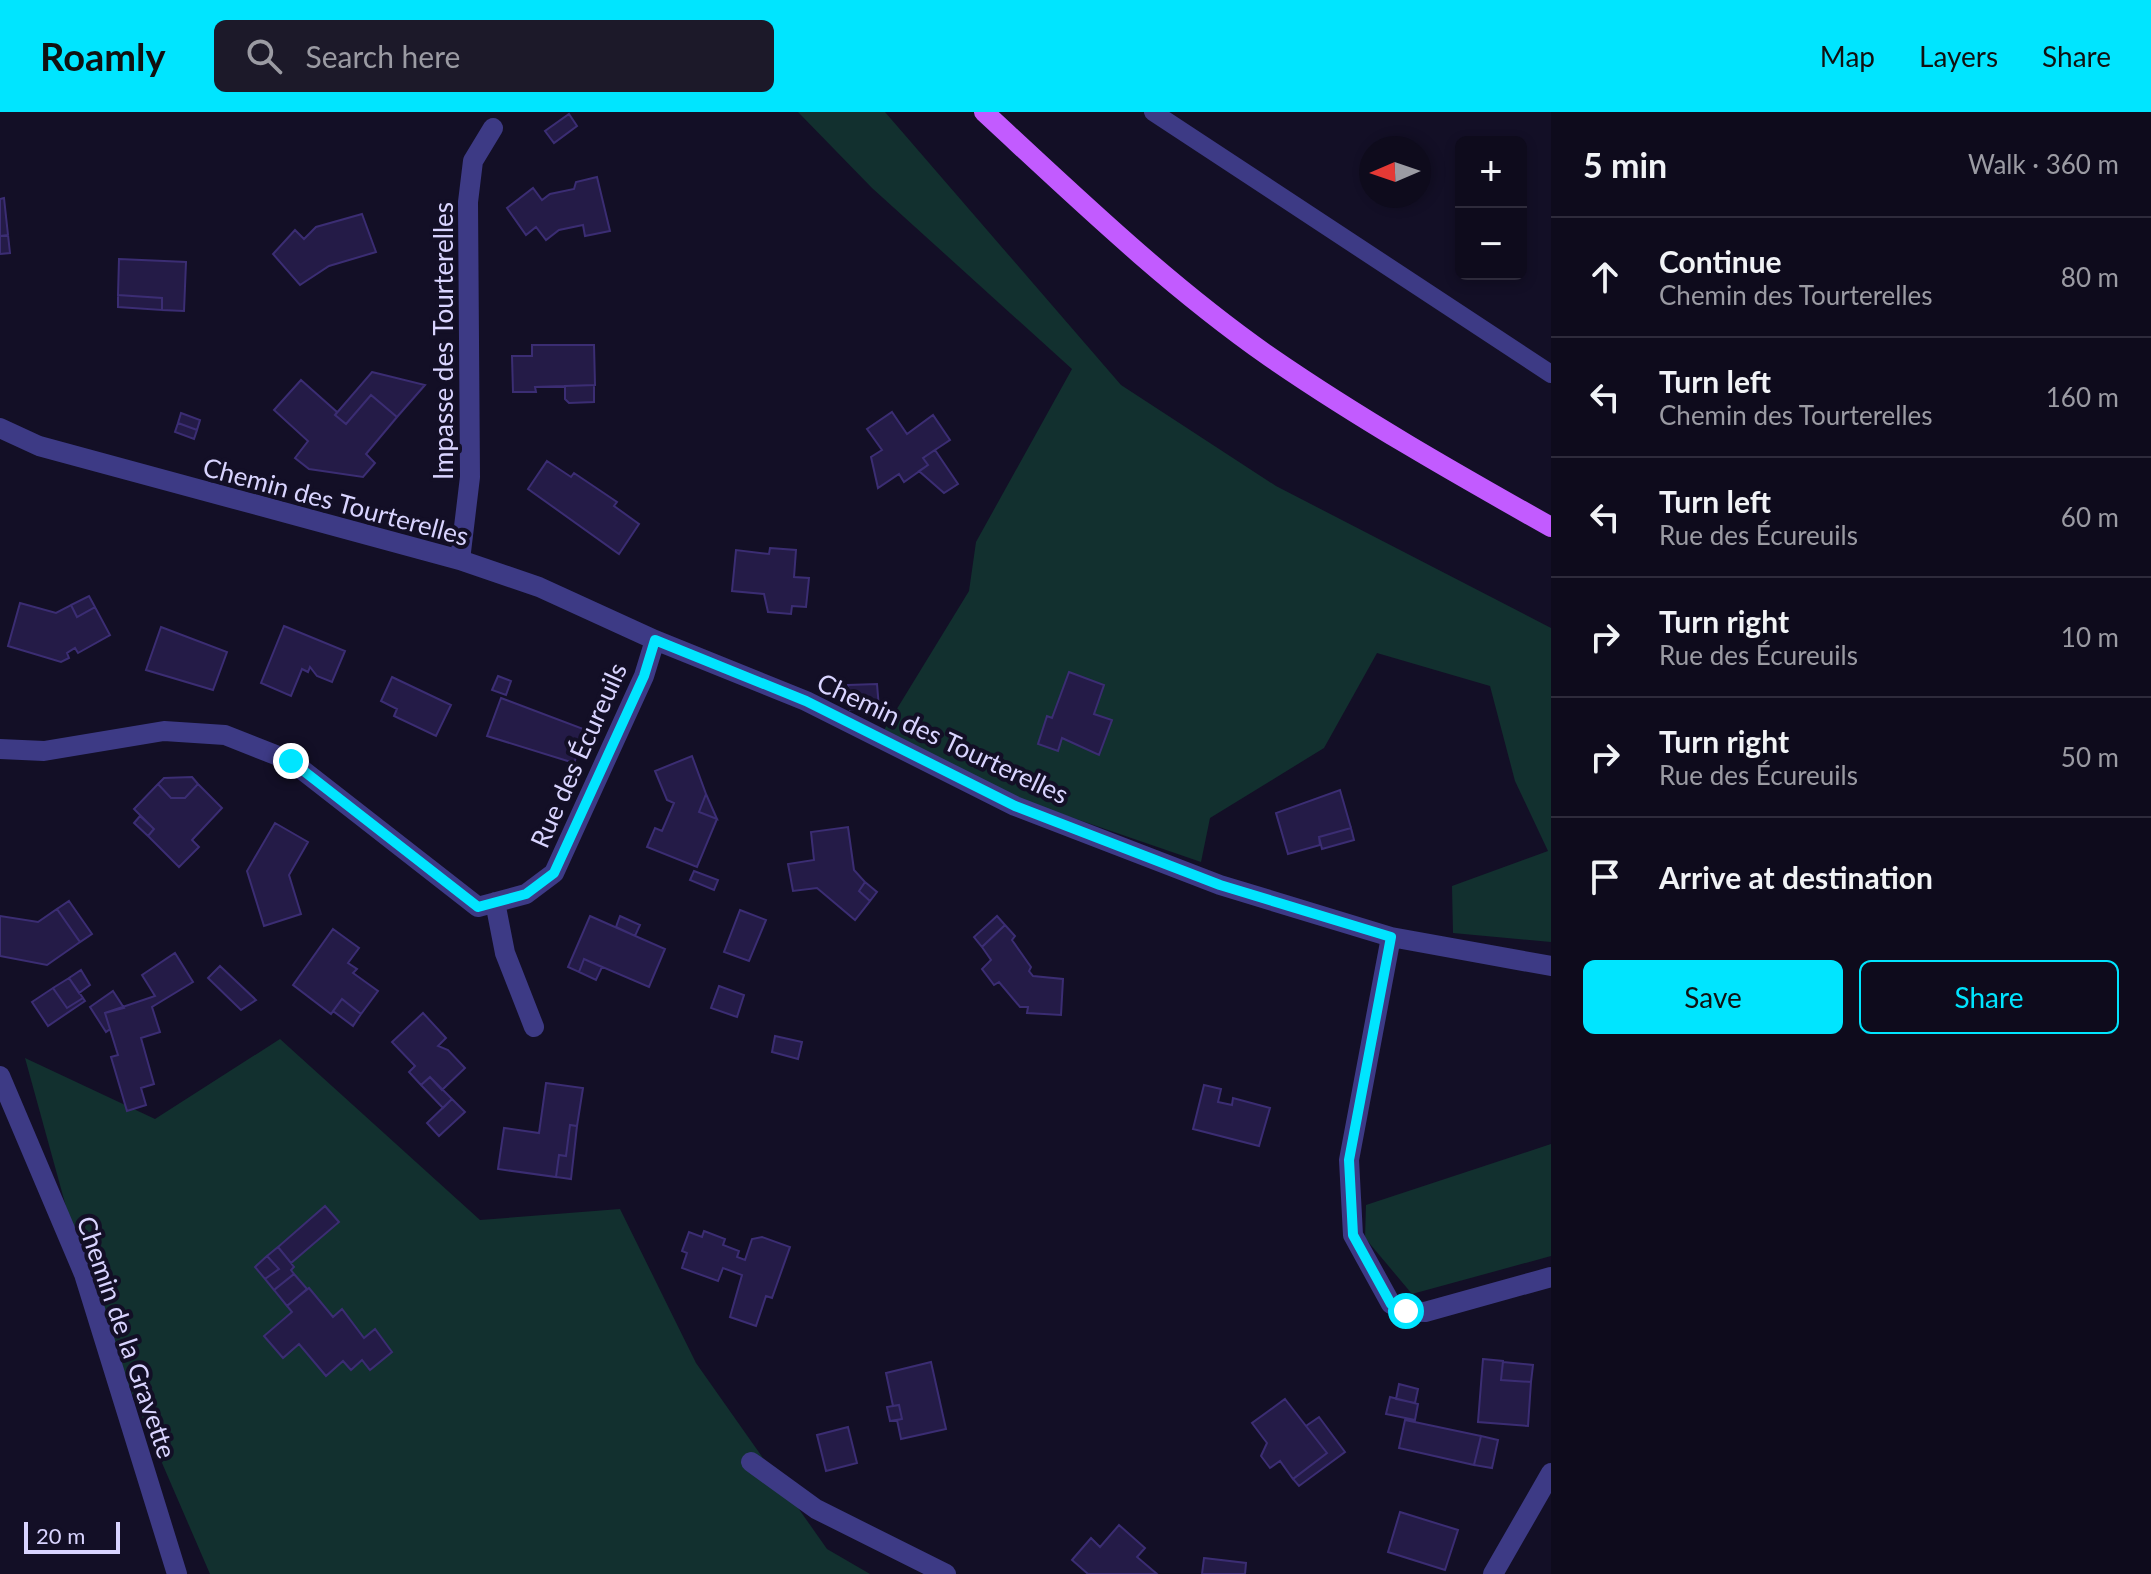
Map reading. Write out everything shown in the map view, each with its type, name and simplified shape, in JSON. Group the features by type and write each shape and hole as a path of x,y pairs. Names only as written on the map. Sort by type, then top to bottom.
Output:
{"main road":[{"path":"984,112 1123,241 1269,356 1423,455 1551,527"}],"street":[{"name":"Impasse des Tourterelles","path":"460,560 470,477 468,202 473,161 495,120"},
{"name":"Chemin des Tourterelles","path":"0,428 39,446 460,560 539,587 655,640 806,701 1015,806 1220,885 1391,937 1551,966"},
{"name":"Rue des Écureuils","path":"495,902 526,894 554,873 644,676 655,640"},
{"path":"0,749 44,751 164,731 225,735 291,761 478,907 495,902 505,953 534,1027"},
{"path":"1391,937 1349,1160 1353,1235 1391,1304 1406,1311 1425,1312 1551,1277"},
{"name":"Chemin de la Gravette","path":"0,1076 84,1274 177,1574"},
{"path":"751,1462 816,1509 946,1574"},
{"path":"1493,1574 1551,1473"}],"lane":[{"path":"1153,112 1551,374"}],"green space":[{"path":"798,112 885,112 1121,385 1276,486 1551,628 1551,942 1453,933 1452,886 1548,851 1515,781 1490,686 1377,653 1324,748 1210,818 1201,862 1018,799 884,730 969,591 976,542 1072,369 872,188"},
{"path":"280,1039 480,1220 620,1209 696,1363 827,1549 870,1574 210,1574 92,1301 25,1058 155,1119"},
{"path":"1551,1144 1551,1256 1412,1294 1365,1238 1366,1205"}],"building":[{"path":"569,114 577,126 554,143 545,131"},
{"path":"597,177 610,231 585,236 583,225 559,230 546,240 536,227 526,235 507,208 533,188 542,200 550,194 574,189 576,182"},
{"path":"4,198 8,235 0,236 0,199"},
{"path":"362,214 376,252 329,266 300,285 273,254 295,230 304,239 316,227"},
{"path":"8,235 10,253 0,254 0,236"},
{"path":"119,259 186,262 184,311 162,310 162,298 118,295"},
{"path":"118,295 162,298 162,310 118,307"},
{"path":"532,345 594,345 595,385 535,387 536,392 513,392 512,356 532,356"},
{"path":"372,372 425,385 397,417 371,395 346,424 335,415"},
{"path":"301,380 346,424 371,395 397,417 366,454 375,463 363,477 309,469 295,458 308,441 274,410"},
{"path":"594,385 594,402 569,403 565,399 565,386"},
{"path":"892,412 907,434 933,415 950,440 923,458 928,465 904,482 899,474 878,488 871,457 882,450 867,429"},
{"path":"181,413 200,420 197,430 178,423"},
{"path":"178,423 197,430 194,439 175,432"},
{"path":"935,450 958,484 944,493 919,471 928,465 923,458"},
{"path":"547,461 571,477 574,473 617,502 614,506 639,524 619,554 528,489"},
{"path":"770,548 796,550 794,577 809,578 806,607 792,606 791,614 768,612 764,594 732,591 736,550 769,554"},
{"path":"89,596 95,607 77,617 71,605"},
{"path":"20,603 56,613 71,605 77,617 95,607 110,635 78,653 75,648 67,653 69,658 61,662 8,646"},
{"path":"284,626 345,651 332,682 317,676 310,667 308,672 302,669 291,696 261,683"},
{"path":"161,627 227,652 213,690 146,670"},
{"path":"1069,672 1104,685 1094,714 1112,720 1099,755 1062,738 1058,751 1038,744 1047,716 1052,718"},
{"path":"498,676 511,681 506,695 492,690"},
{"path":"392,677 451,705 436,736 394,716 397,709 381,701"},
{"path":"877,684 879,708 850,710 848,685"},
{"path":"501,698 586,730 574,763 487,736"},
{"path":"692,756 706,794 699,812 717,819 697,867 647,847 655,828 662,831 674,803 667,800 655,771"},
{"path":"192,777 198,784 185,798 171,798 158,784 164,778"},
{"path":"158,784 171,798 185,798 198,784 222,808 192,840 199,847 179,867 148,836 154,829 134,809"},
{"path":"1340,790 1351,828 1319,837 1320,845 1288,854 1276,813"},
{"path":"706,794 717,819 699,812"},
{"path":"140,816 154,829 148,836 134,823"},
{"path":"275,823 308,842 289,875 301,914 264,926 247,871"},
{"path":"848,827 854,870 865,882 859,891 870,901 855,920 817,888 793,891 788,864 814,860 811,832"},
{"path":"1351,828 1354,840 1322,849 1319,837"},
{"path":"694,871 718,880 714,890 690,880"},
{"path":"865,882 877,892 870,901 859,891"},
{"path":"69,901 92,934 80,942 57,909"},
{"path":"57,909 80,942 47,965 0,956 0,916 38,922"},
{"path":"740,910 766,920 749,961 724,952"},
{"path":"590,916 665,949 649,987 584,959 579,972 568,967"},
{"path":"620,916 640,925 635,936 616,927"},
{"path":"997,916 1005,925 982,947 974,937"},
{"path":"1005,925 1015,936 1012,940 1031,967 1029,971 1033,976 1063,979 1061,1015 1027,1013 1028,1007 1020,1007 999,982 994,985 982,969 991,960 982,947"},
{"path":"333,929 359,948 348,963 357,969 353,973 378,991 361,1014 342,999 331,1014 293,985"},
{"path":"175,953 193,982 152,1007 160,1032 141,1038 154,1084 141,1088 146,1105 127,1111 111,1057 118,1055 105,1013 155,996 142,975"},
{"path":"584,959 602,967 596,980 579,972"},
{"path":"220,966 256,1000 241,1010 208,978"},
{"path":"81,970 90,985 79,993 69,978"},
{"path":"69,978 83,998 67,1008 53,988"},
{"path":"719,986 744,995 737,1017 711,1008"},
{"path":"53,988 67,1008 83,998 85,1001 48,1026 32,1002"},
{"path":"113,991 124,1008 105,1013 110,1029 106,1032 90,1007"},
{"path":"342,999 361,1014 353,1026 333,1011"},
{"path":"423,1013 446,1038 438,1046 448,1050 465,1068 442,1090 430,1077 421,1085 409,1072 415,1066 392,1042"},
{"path":"775,1036 802,1042 798,1059 772,1052"},
{"path":"430,1077 452,1099 443,1108 421,1085"},
{"path":"546,1083 583,1088 577,1126 570,1125 566,1156 559,1155 556,1177 498,1169 504,1128 539,1133"},
{"path":"1204,1085 1221,1089 1218,1102 1232,1105 1233,1098 1270,1108 1259,1146 1193,1129"},
{"path":"452,1099 465,1112 439,1136 427,1123"},
{"path":"570,1125 577,1126 571,1179 556,1177 559,1155 566,1156"},
{"path":"325,1206 339,1222 291,1263 278,1247"},
{"path":"704,1231 725,1239 723,1245 739,1251 737,1257 745,1260 752,1239 762,1237 790,1247 772,1298 766,1296 756,1326 730,1317 742,1275 723,1268 718,1281 682,1268 687,1253 682,1251 689,1232 702,1237"},
{"path":"278,1247 294,1267 291,1270 294,1274 274,1290 265,1279 279,1269 267,1256"},
{"path":"267,1256 279,1269 265,1279 255,1267"},
{"path":"294,1274 307,1289 287,1306 274,1290"},
{"path":"309,1288 333,1317 342,1309 364,1338 375,1329 392,1352 370,1370 362,1360 351,1370 343,1361 326,1376 299,1344 283,1358 264,1336 292,1312 287,1306"},
{"path":"1483,1359 1503,1361 1501,1380 1531,1382 1528,1426 1478,1422"},
{"path":"931,1362 946,1429 901,1439 897,1420 902,1419 899,1405 893,1406 886,1373"},
{"path":"1503,1362 1533,1365 1531,1382 1501,1380"},
{"path":"1399,1384 1418,1389 1415,1403 1396,1399"},
{"path":"1390,1397 1418,1404 1415,1420 1386,1414"},
{"path":"1285,1399 1327,1453 1293,1479 1280,1461 1270,1468 1261,1456 1267,1443 1252,1423"},
{"path":"899,1405 902,1419 890,1421 887,1407"},
{"path":"1319,1417 1345,1452 1299,1486 1293,1479 1327,1453 1306,1426"},
{"path":"1405,1420 1481,1436 1474,1465 1399,1448"},
{"path":"848,1427 857,1463 826,1471 817,1435"},
{"path":"1481,1436 1498,1440 1492,1468 1474,1465"},
{"path":"1400,1512 1458,1530 1445,1570 1388,1552"},
{"path":"1119,1525 1145,1548 1137,1557 1157,1574 1088,1574 1072,1560 1091,1538 1100,1547"},
{"path":"1204,1558 1246,1563 1245,1574 1202,1574"}],"route":[{"path":"291,761 478,907 526,894 554,873 644,676 655,640 806,701 1015,806 1220,885 1391,937 1349,1160 1353,1235 1391,1304 1406,1311"}]}
